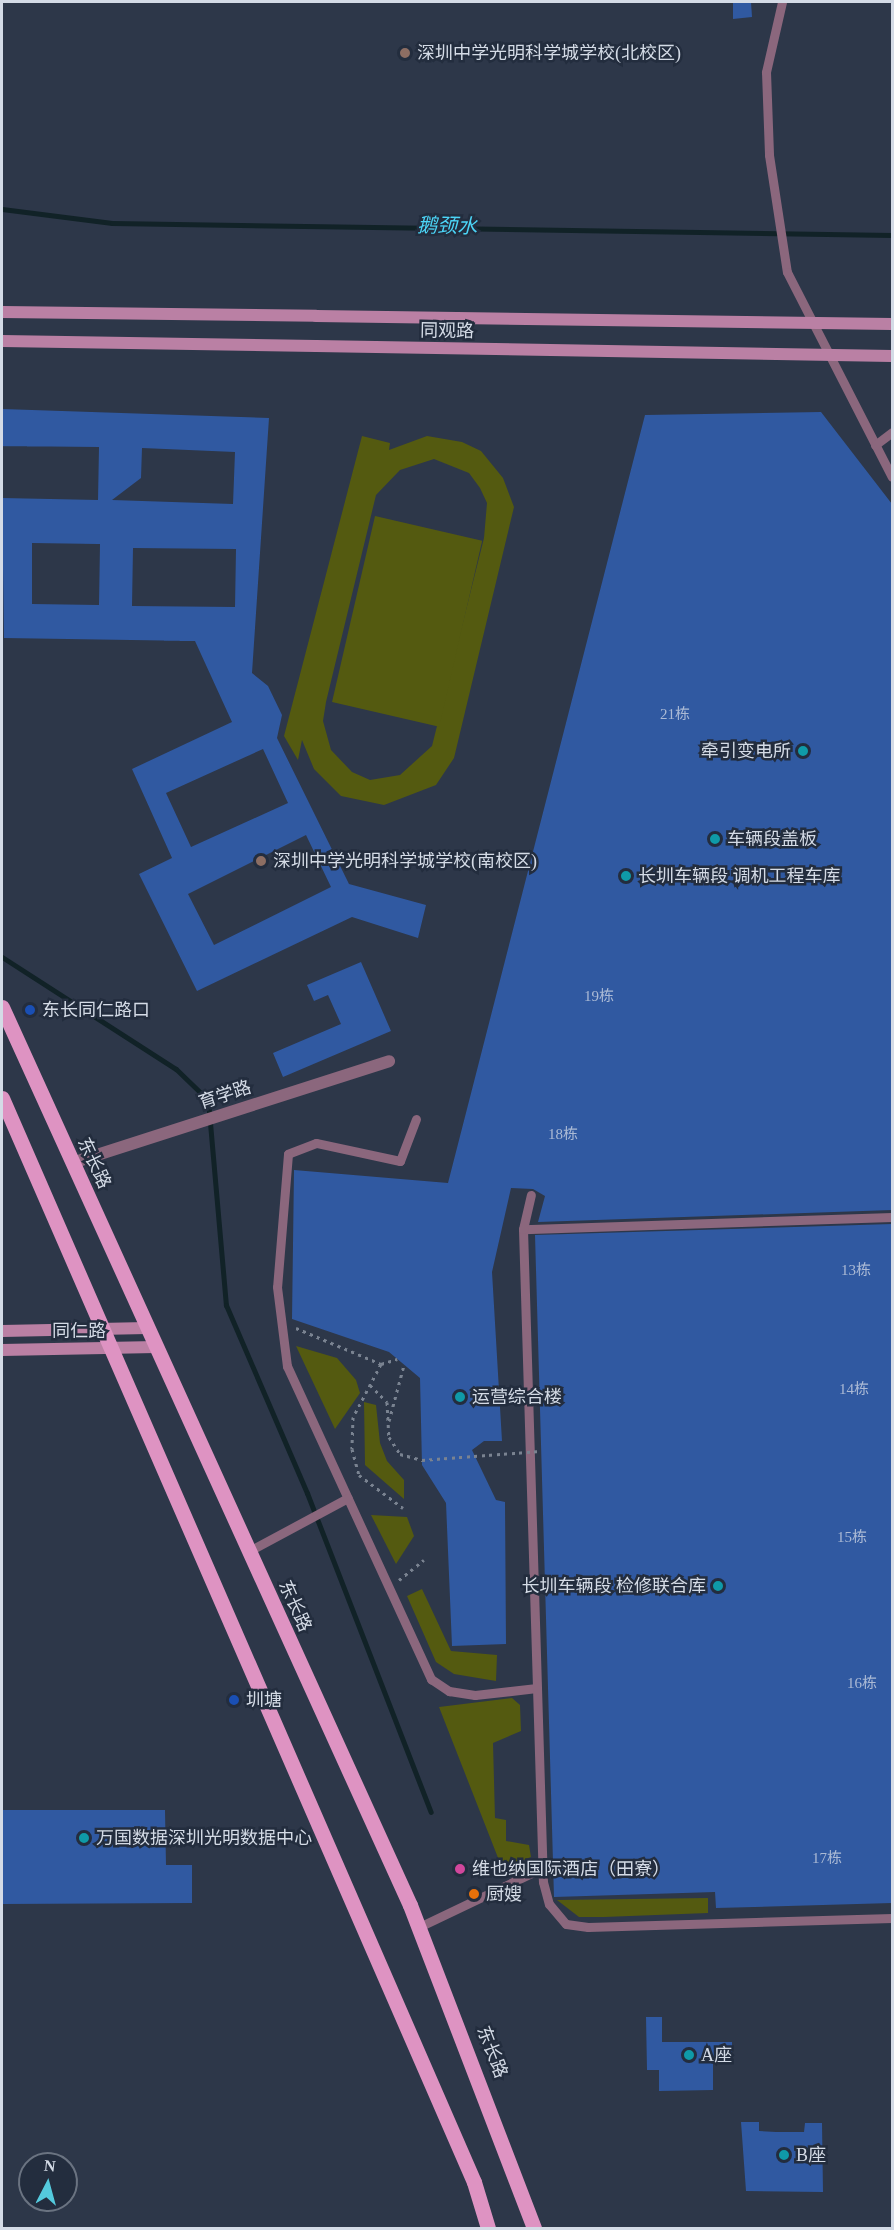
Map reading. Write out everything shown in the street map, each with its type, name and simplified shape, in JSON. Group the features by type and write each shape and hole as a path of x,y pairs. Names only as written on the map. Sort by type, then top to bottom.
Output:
{"main road":[{"name":"东长路","path":"2,1007 419,1927 528,2208 534,2229"},
{"path":"2,1098 106,1329 480,2204 488,2229"},
{"path":"478,2229 480,2204"},
{"path":"528,2208 540,2229"}],"street":[{"name":"同观路","path":"2,312 892,324"},
{"name":"同观路","path":"2,341 892,356"},
{"name":"育学路","path":"72,1163 389,1061"},
{"name":"同仁路","path":"2,1331 147,1328"},
{"name":"同仁路","path":"2,1350 156,1347"}],"lane":[{"path":"782,2 768,52 768,119 787,272 892,477"},
{"path":"875,445 892,432"},
{"path":"416,1119 400,1161 316,1143 288,1154 277,1287 287,1366 431,1679 449,1691 475,1695 537,1688"},
{"path":"531,1195 523,1229 542,1868 549,1904 566,1924 892,1918"},
{"path":"523,1229 892,1217"},
{"path":"249,1551 348,1498"},
{"path":"419,1927 542,1868"}],"path":[{"path":"297,1328 381,1364 397,1359"},
{"path":"381,1364 353,1417 356,1467 384,1499 403,1508"},
{"path":"388,1426 404,1365"},
{"path":"370,1385 387,1402 388,1426 400,1454 422,1460 540,1451"},
{"path":"389,1588 423,1560"}],"green space":[{"path":"362,436 390,443 389,450 427,436 462,442 481,451 503,478 514,507 454,758 436,785 384,805 341,796 314,769 302,740 298,760 284,736","holes":["434,459 469,473 487,503 484,538 432,746 400,775 370,780 352,772 331,750 323,721 376,495 400,470"]},
{"path":"375,516 482,541 439,727 332,702"},
{"path":"296,1346 337,1358 356,1380 360,1393 335,1429"},
{"path":"364,1402 376,1405 380,1443 387,1461 404,1480 404,1499 365,1465"},
{"path":"371,1515 407,1517 414,1536 396,1564"},
{"path":"422,1589 451,1651 497,1655 496,1681 454,1674 436,1662 407,1596"},
{"path":"512,1698 520,1705 521,1731 493,1743 495,1818 506,1820 506,1841 529,1845 531,1857 502,1868 439,1707"},
{"path":"708,1898 708,1913 604,1917 579,1917 557,1900"}],"building":[{"path":"733,2 751,2 752,17 733,19"},
{"path":"2,409 269,418 252,673 268,686 282,715 277,738 349,884 426,905 418,938 352,917 197,991 139,874 172,858 132,769 232,722 195,641 4,638 2,498 98,500 99,447 2,446","holes":["142,448 235,452 233,504 112,500 141,478","32,543 100,544 99,605 32,604","133,548 236,549 235,607 132,606","263,749 288,803 191,847 166,793","306,835 331,887 214,945 188,894"]},
{"name":"车辆段盖板","path":"821,412 892,504 892,1210 538,1222 545,1196 533,1189 511,1188 492,1272 502,1441 484,1441 472,1450 496,1500 505,1502 506,1644 452,1646 446,1503 422,1465 420,1378 389,1352 292,1319 294,1170 448,1183 645,415"},
{"path":"361,962 391,1031 283,1077 273,1053 341,1024 328,995 314,1001 307,985"},
{"name":"长圳车辆段 检修联合库","path":"892,1224 892,1903 716,1908 715,1892 554,1897 535,1235"},
{"name":"万国数据深圳光明数据中心","path":"2,1810 165,1810 166,1865 192,1865 192,1903 2,1904"},
{"name":"A座","path":"646,2017 662,2017 662,2042 732,2042 732,2061 713,2061 713,2090 659,2091 659,2070 647,2070"},
{"name":"B座","path":"741,2122 759,2122 759,2131 776,2132 804,2132 805,2123 822,2123 823,2192 746,2191"}],"waterway":[{"name":"鹅颈水","path":"2,209 112,223 892,235"},
{"path":"2,957 176,1069 208,1100 226,1305 307,1493 431,1812"}],"place":[{"name":"深圳中学光明科学城学校(北校区)","path":"405,53"},
{"name":"牵引变电所","path":"803,751"},
{"name":"车辆段盖板","path":"715,839"},
{"name":"深圳中学光明科学城学校(南校区)","path":"261,861"},
{"name":"长圳车辆段 调机工程车库","path":"626,876"},
{"name":"东长同仁路口","path":"30,1010"},
{"name":"运营综合楼","path":"460,1397"},
{"name":"长圳车辆段 检修联合库","path":"718,1586"},
{"name":"圳塘","path":"234,1700"},
{"name":"万国数据深圳光明数据中心","path":"84,1838"},
{"name":"维也纳国际酒店（田寮）","path":"460,1869"},
{"name":"厨嫂","path":"474,1894"},
{"name":"A座","path":"689,2055"},
{"name":"B座","path":"784,2155"}]}
